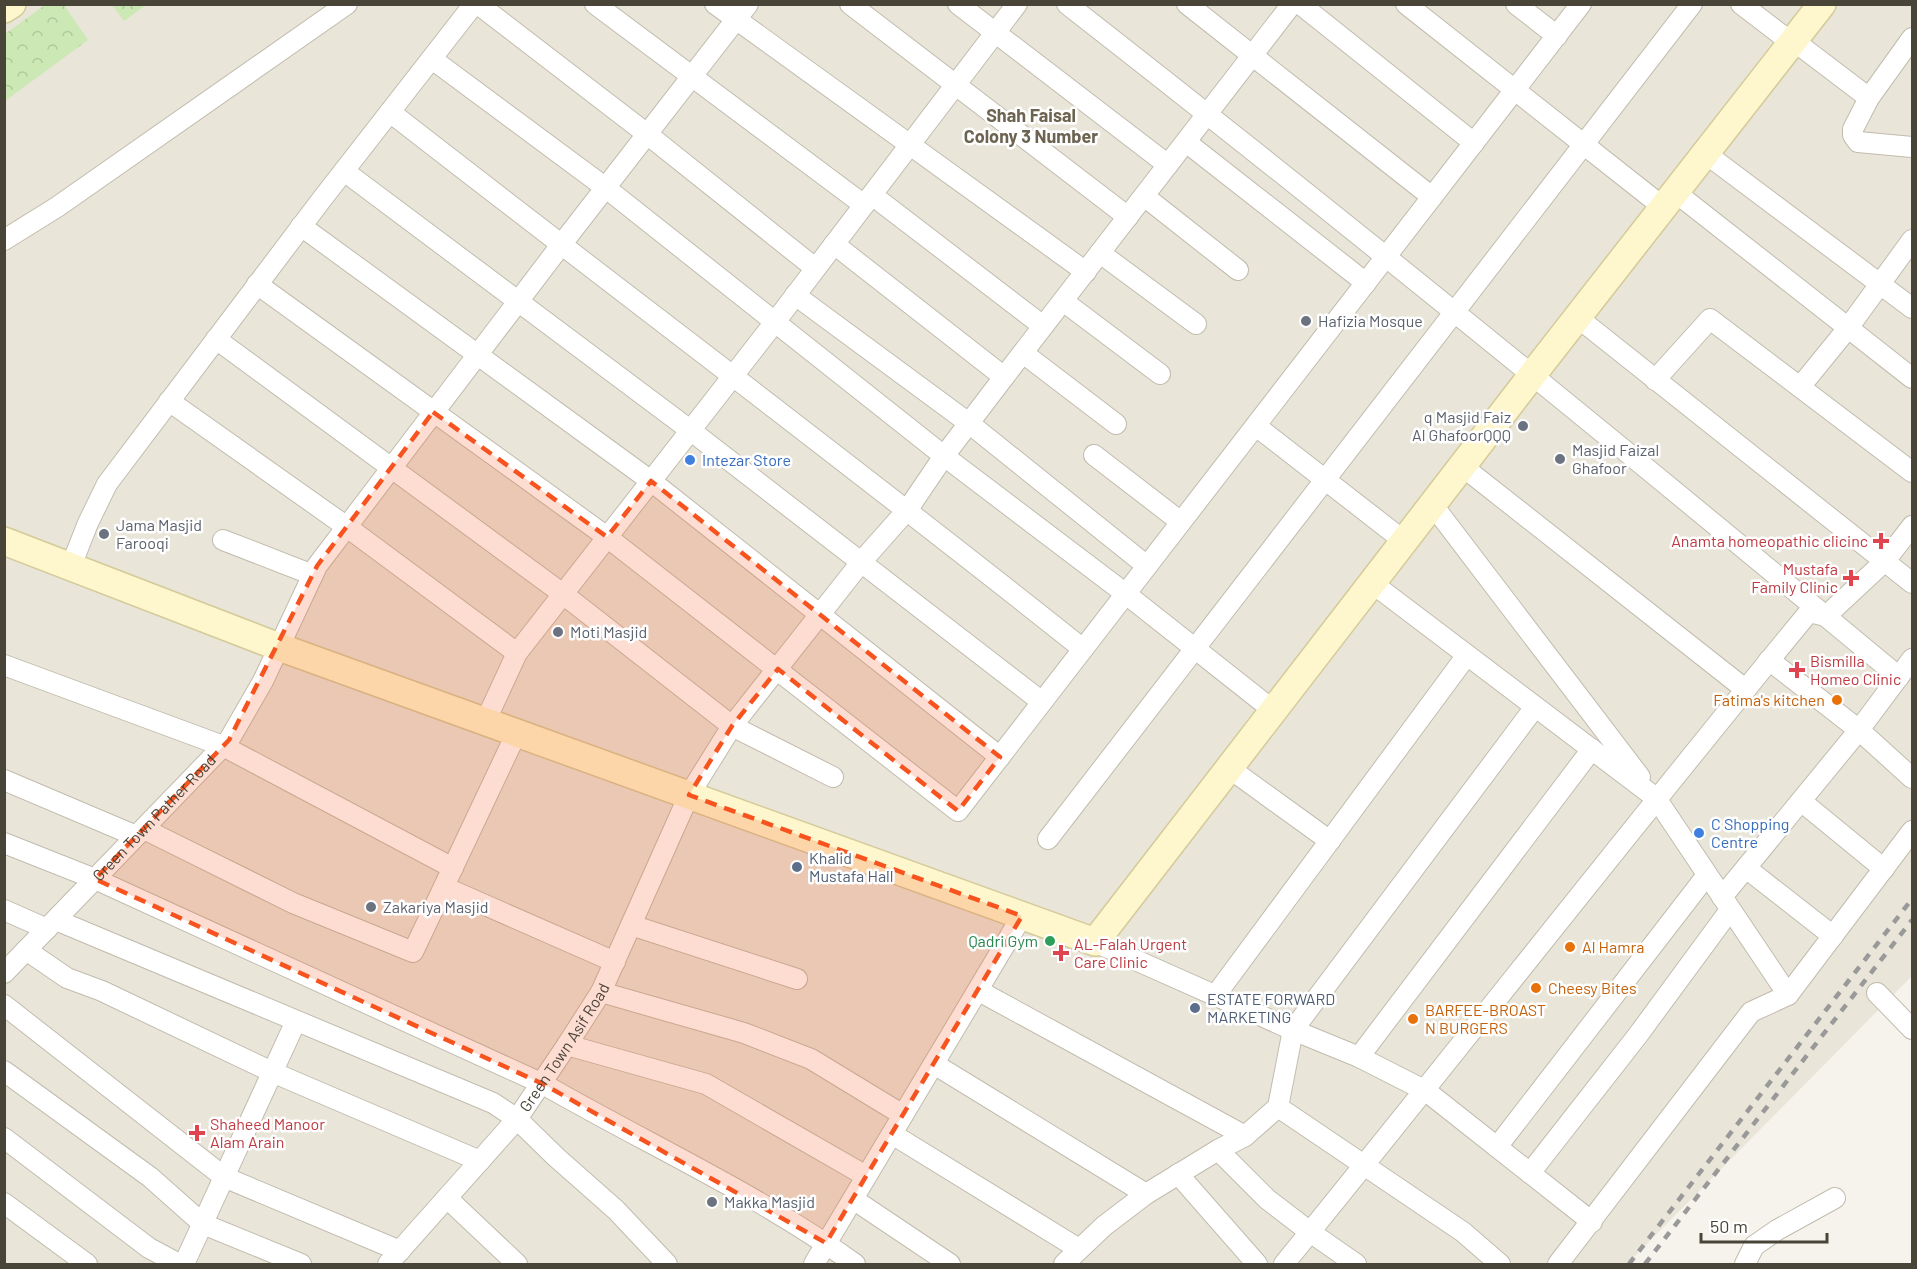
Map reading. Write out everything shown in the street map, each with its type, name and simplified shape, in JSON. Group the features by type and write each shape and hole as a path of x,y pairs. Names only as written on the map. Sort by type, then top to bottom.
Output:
{"street":[{"path":"4,9 12,4"},
{"path":"4,240 57,207 347,4"},
{"path":"71,566 107,484 301,226 476,4 647,134 815,268"},
{"path":"595,4 691,76 1043,326"},
{"path":"715,4 1086,272"},
{"name":"Green Town Pather Road","path":"4,973 229,740 263,681 316,566 747,4"},
{"path":"850,4 1128,217"},
{"path":"958,4 1168,165"},
{"path":"486,720 517,653 957,86 1017,4"},
{"path":"1067,4 1533,374 1899,677"},
{"path":"1187,4 1432,197"},
{"name":"Green Town Asif Road","path":"394,1258 518,1119 543,1084 601,992 689,795 732,726 862,561 908,509 944,456 1004,377 1292,4"},
{"path":"1300,4 1474,143"},
{"path":"1406,4 1584,144 1669,200 1848,328 1912,378"},
{"path":"1516,4 1557,36"},
{"path":"257,284 607,537 958,811 1581,4"},
{"path":"1048,839 1692,4"},
{"path":"1741,4 1869,98"},
{"path":"1095,942 1461,466 1822,4"},
{"path":"1912,39 1905,59 1869,98 1853,129 1858,142 1912,147"},
{"path":"432,58 606,188 944,456 1126,594 1274,711"},
{"path":"390,112 908,509 1083,649"},
{"path":"1186,142 1366,283"},
{"path":"1705,153 1912,308"},
{"path":"344,171 690,430 1042,702"},
{"path":"1144,196 1238,270"},
{"path":"301,226 651,481 1000,757"},
{"path":"1800,387 1881,285 1912,240"},
{"path":"834,244 1004,377"},
{"path":"1100,254 1196,324"},
{"path":"795,295 970,424 1147,566"},
{"path":"1063,301 1160,374"},
{"path":"1577,317 1912,583"},
{"path":"1655,380 1710,319 1912,472"},
{"path":"216,339 563,594 732,726 833,777"},
{"path":"1023,353 1116,424"},
{"path":"169,401 347,527 517,653"},
{"path":"1256,426 1404,541"},
{"path":"1094,455 1181,522"},
{"path":"1461,466 1745,689"},
{"path":"1432,504 1656,798 1788,995"},
{"path":"1826,616 1885,561 1912,525"},
{"path":"223,540 313,575"},
{"path":"4,541 279,646 1095,942 1359,1057 1426,1091 1592,1222"},
{"path":"1372,583 1656,798"},
{"path":"1284,1264 1426,1091 1656,798 1809,612 1826,616"},
{"path":"1215,996 1467,655"},
{"path":"1530,1173 1638,1035 1726,903 1746,868 1859,730 1912,659"},
{"path":"1769,660 1859,730 1912,778"},
{"path":"4,665 223,746 453,868"},
{"path":"1064,1264 1104,1226 1146,1194 1245,1136 1278,1107 1293,1030 1535,707"},
{"path":"4,780 140,832 293,903 414,952 517,732"},
{"path":"1359,1057 1592,749"},
{"path":"1229,768 1330,841"},
{"path":"1801,801 1884,869"},
{"path":"1558,1264 1751,1012 1788,995 1912,831"},
{"path":"4,843 94,879 543,1084 694,1166 826,1244 855,1264"},
{"path":"1746,868 1833,936"},
{"path":"1497,1147 1707,875"},
{"path":"444,887 615,962"},
{"path":"4,910 51,924 296,1021 493,1103 518,1119 556,1157 616,1210 667,1264"},
{"path":"814,1264 1022,916"},
{"path":"631,925 797,979"},
{"path":"26,950 67,978 102,991 272,1072 480,1161"},
{"path":"979,991 1245,1136"},
{"path":"601,992 744,1033 811,1059 903,1115"},
{"path":"1877,993 1912,1028"},
{"path":"4,1005 224,1177 394,1258"},
{"path":"184,1264 296,1021"},
{"path":"567,1046 706,1084 866,1176"},
{"path":"934,1064 1146,1194"},
{"path":"4,1071 150,1178 203,1224 301,1264"},
{"path":"1278,1107 1463,1232 1500,1264"},
{"path":"892,1134 1079,1250"},
{"path":"4,1138 149,1248 179,1264"},
{"path":"1218,1150 1267,1199 1356,1264"},
{"path":"1178,1174 1257,1264"},
{"path":"447,1198 517,1264"},
{"path":"1745,1264 1754,1246 1777,1230 1835,1198"},
{"path":"853,1199 950,1264"},
{"path":"4,1203 87,1264"}],"highlighted area":[{"path":"433,412 607,537 651,481 1000,757 958,811 778,669 732,726 689,795 1022,916 826,1243 543,1084 95,879 229,740 317,566"}],"shaded area":[{"path":"5,5 1912,5 1912,976 1627,1264 5,1264"}],"green space":[{"path":"45,5 64,5 88,40 5,101 5,34"},
{"path":"112,5 146,5 124,21"}],"railway":[{"path":"1629,1264 1912,899"},
{"path":"1645,1264 1912,920"}],"place":[{"name":"Hafizia Mosque","path":"1306,321"},
{"name":"q Masjid Faiz Al GhafoorQQQ","path":"1523,426"},
{"name":"Masjid Faizal Ghafoor","path":"1560,459"},
{"name":"Intezar Store","path":"690,460"},
{"name":"Jama Masjid Farooqi","path":"104,534"},
{"name":"Anamta homeopathic clicinc","path":"1881,541"},
{"name":"Mustafa Family Clinic","path":"1851,578"},
{"name":"Moti Masjid","path":"558,632"},
{"name":"Bismilla Homeo Clinic","path":"1797,670"},
{"name":"Fatima's kitchen","path":"1837,700"},
{"name":"C Shopping Centre","path":"1699,833"},
{"name":"Khalid Mustafa Hall","path":"797,867"},
{"name":"Zakariya Masjid","path":"371,907"},
{"name":"Qadri Gym","path":"1050,941"},
{"name":"Al Hamra","path":"1570,947"},
{"name":"AL-Falah Urgent Care Clinic","path":"1061,953"},
{"name":"Cheesy Bites","path":"1536,988"},
{"name":"ESTATE FORWARD MARKETING","path":"1195,1008"},
{"name":"BARFEE-BROAST N BURGERS","path":"1413,1019"},
{"name":"Shaheed Manoor Alam Arain","path":"197,1133"},
{"name":"Makka Masjid","path":"712,1202"}],"district":[{"name":"Shah Faisal Colony 3 Number","path":"1031,126"}]}
